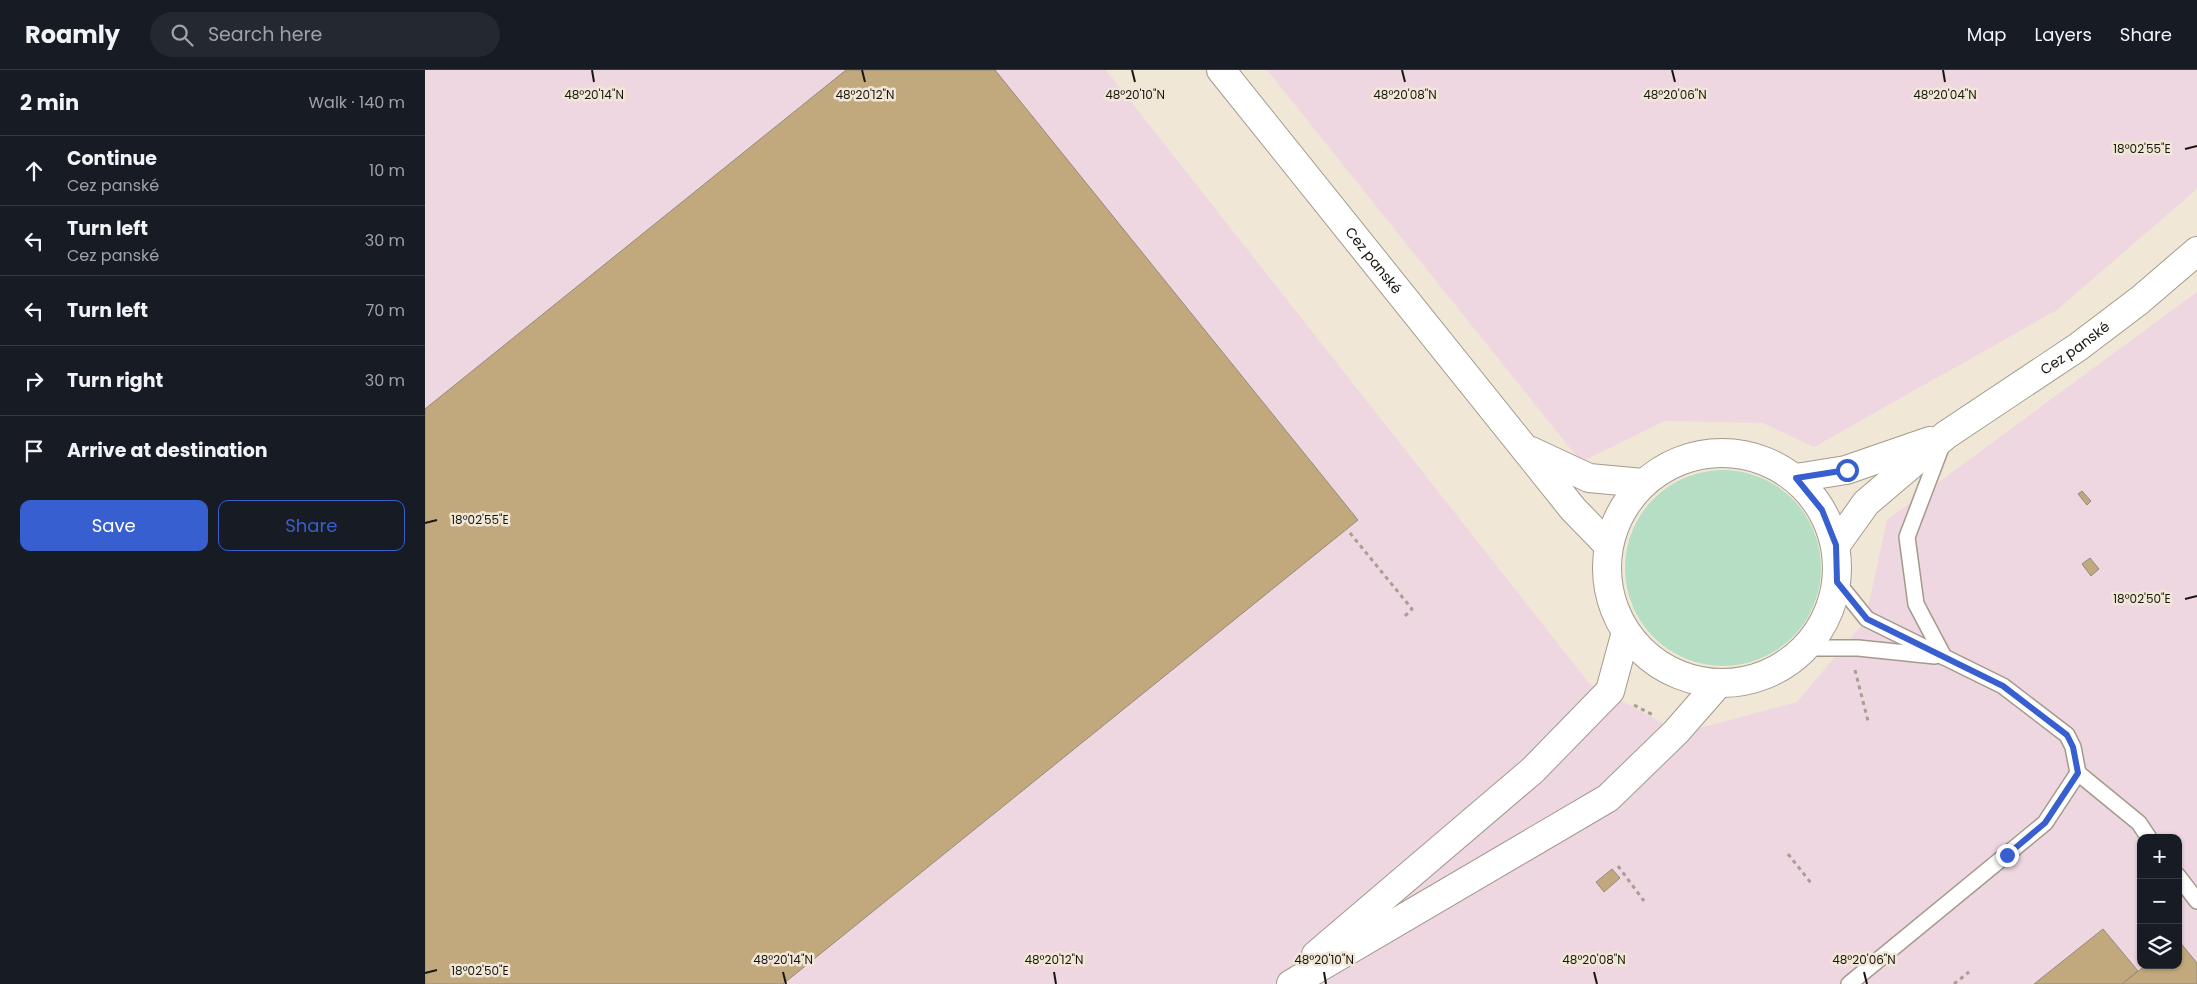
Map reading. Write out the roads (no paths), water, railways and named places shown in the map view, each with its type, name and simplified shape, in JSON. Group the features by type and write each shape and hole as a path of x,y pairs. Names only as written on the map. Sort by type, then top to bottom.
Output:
{"street":[{"name":"Cez panské","path":"1221,70 1573,509 1608,546"},
{"name":"Cez panské","path":"1836,545 1866,503 1946,435 2078,347 2140,300 2197,252"},
{"name":"Cez panské","path":"1796,478 1847,470 1946,435"},
{"name":"Cez panské","path":"1527,450 1589,478 1643,483"},
{"path":"1718,451 1759,458 1796,478 1822,510 1836,545 1837,582 1827,618 1806,648 1777,670 1743,682 1718,684 1671,672 1646,655 1626,632 1613,605 1607,576 1608,546 1618,516 1643,483 1678,460 1718,451"},
{"path":"1282,984 1533,770 1610,691 1626,632"},
{"path":"1291,984 1608,798 1676,732 1718,684"}],"lane":[{"path":"1944,657 1916,604 1907,537 1946,435"},
{"path":"1837,582 1867,619 2003,686 2067,735 2073,747 2078,773 2139,824 2146,834"},
{"path":"1806,648 1858,648 1944,657"},
{"path":"1849,984 2045,823 2078,773"},
{"path":"2180,879 2197,901"}]}
